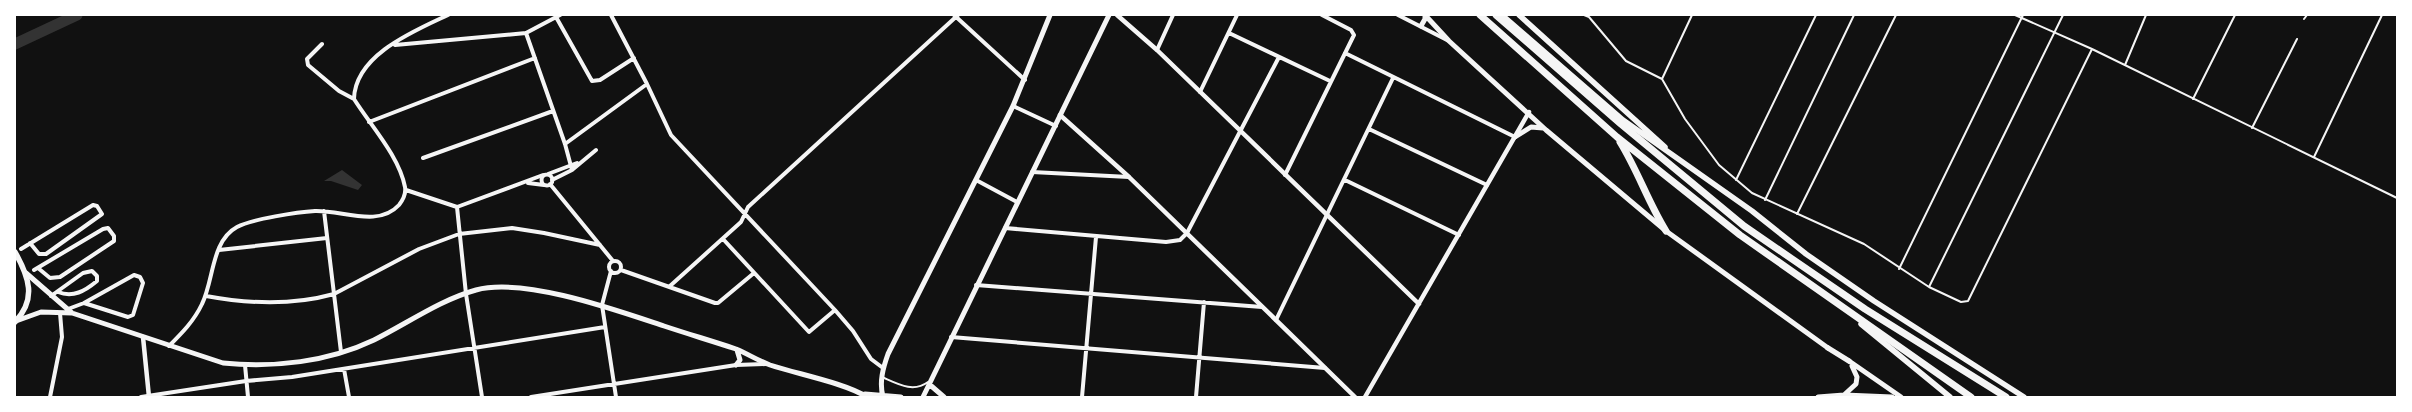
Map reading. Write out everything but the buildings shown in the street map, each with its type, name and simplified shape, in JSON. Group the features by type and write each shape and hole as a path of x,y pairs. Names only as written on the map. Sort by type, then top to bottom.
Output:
{"highway":[{"path":"1480,15 1617,137 1740,235 1850,314 1971,397"},
{"path":"1496,15 1621,124 1744,226 1865,309 2006,397"},
{"path":"1617,137 1635,166 1652,208 1666,231"}],"main road":[{"path":"883,396 883,368 891,346 1013,106 1050,15"},
{"path":"923,397 1109,15"},
{"path":"1420,26 1425,19 1425,15"},
{"path":"1425,15 1449,41 1529,112 1546,130 1666,231 1828,348 1901,397"},
{"path":"1502,15 1623,120 1752,211 1806,254 1867,296 2024,397"},
{"path":"1519,15 1687,166"},
{"path":"1515,137 1531,127 1546,130"},
{"path":"16,322 24,310 28,299 26,273 18,251"},
{"path":"26,273 70,311 223,363 245,365 288,363 342,352 373,340 466,294 490,287 518,288 602,305 737,350 768,364 865,395 902,397"},
{"path":"16,322 35,313 70,311"},
{"path":"1850,314 1950,397"},
{"path":"736,366 740,360 737,350"},
{"path":"1842,396 1856,384 1855,370 1849,361"},
{"path":"929,384 944,397"},
{"path":"1818,397 1892,397"}],"street":[{"path":"354,99 354,90 360,77 374,60 392,46 448,15"},
{"path":"611,15 671,135 835,310 853,331 871,359 883,368"},
{"path":"1117,15 1157,50 1419,304"},
{"path":"1157,50 1173,15"},
{"path":"1200,92 1237,15"},
{"path":"1286,175 1345,53 1353,32 1322,15"},
{"path":"1398,15 1449,41"},
{"path":"392,46 526,33 558,16 592,82 600,80 634,58"},
{"path":"670,286 741,222 748,207 956,16 1025,80"},
{"path":"526,33 566,144 571,168"},
{"path":"1230,33 1330,81"},
{"path":"169,346 192,321 206,296 219,250 227,235 239,226 289,214 324,211 353,216 383,215 398,206 403,200 406,190 398,169 354,99 338,91 308,65 307,59 322,44"},
{"path":"1345,53 1515,137"},
{"path":"1005,228 1166,242 1180,240 1187,233 1241,133 1279,56"},
{"path":"369,122 535,58"},
{"path":"1276,320 1393,78"},
{"path":"566,144 647,84"},
{"path":"1013,106 1056,126"},
{"path":"424,158 553,111"},
{"path":"1365,397 1529,112"},
{"path":"1060,115 1129,177 1355,397"},
{"path":"1369,129 1487,185"},
{"path":"526,183 549,183 596,150"},
{"path":"406,190 457,207 548,174 571,168"},
{"path":"1032,172 1129,177"},
{"path":"548,174 549,183 613,261 620,262 621,270"},
{"path":"543,176 541,181 549,183"},
{"path":"976,180 1017,202"},
{"path":"1345,180 1459,235"},
{"path":"18,251 30,243 92,205 97,206 102,214 46,254 40,254 30,243"},
{"path":"457,207 466,294 482,397"},
{"path":"324,211 342,352"},
{"path":"108,228 112,231 114,241 60,277 50,278 36,269 103,229 108,228"},
{"path":"206,296 244,302 277,303 306,301 334,294 419,249 459,234 512,228 600,245"},
{"path":"1082,397 1096,237"},
{"path":"219,250 327,238"},
{"path":"723,239 810,332 835,310"},
{"path":"613,261 609,266 611,271 602,305 616,397"},
{"path":"611,271 616,273 621,270 718,303 754,273"},
{"path":"51,296 83,273 92,271 97,276 97,281 75,294 70,296 58,292"},
{"path":"70,311 84,303 134,275 140,277 143,283 133,315 128,317 84,303"},
{"path":"976,285 1262,307"},
{"path":"1196,397 1204,302"},
{"path":"50,397 62,337 60,313"},
{"path":"141,397 246,381 292,377 604,327"},
{"path":"143,337 148,396"},
{"path":"951,337 1324,368"},
{"path":"531,397 736,366 768,364"},
{"path":"245,365 248,397"},
{"path":"344,369 349,397"}],"lane":[{"path":"1584,15 1590,16 1626,61 1662,78 1685,118 1719,165 1736,180 1765,200 1864,244 1899,269 1929,287 1961,302 1968,302 2092,49"},
{"path":"1662,78 1692,15"},
{"path":"1736,180 1816,15"},
{"path":"1765,200 1854,15"},
{"path":"1797,214 1896,15"},
{"path":"2015,15 2022,16 2092,49 2397,198"},
{"path":"1929,287 2064,15"},
{"path":"2124,65 2146,15"},
{"path":"2193,99 2235,15"},
{"path":"2304,20 2306,15"},
{"path":"2314,157 2382,15"},
{"path":"1899,269 2022,16"},
{"path":"2252,128 2297,39"},
{"path":"882,377 897,385 921,387 930,381 936,368"}],"shaded area":[{"path":"342,170 362,185 358,190 331,181 324,181"}],"waterway":[{"path":"15,44 77,15"}]}
